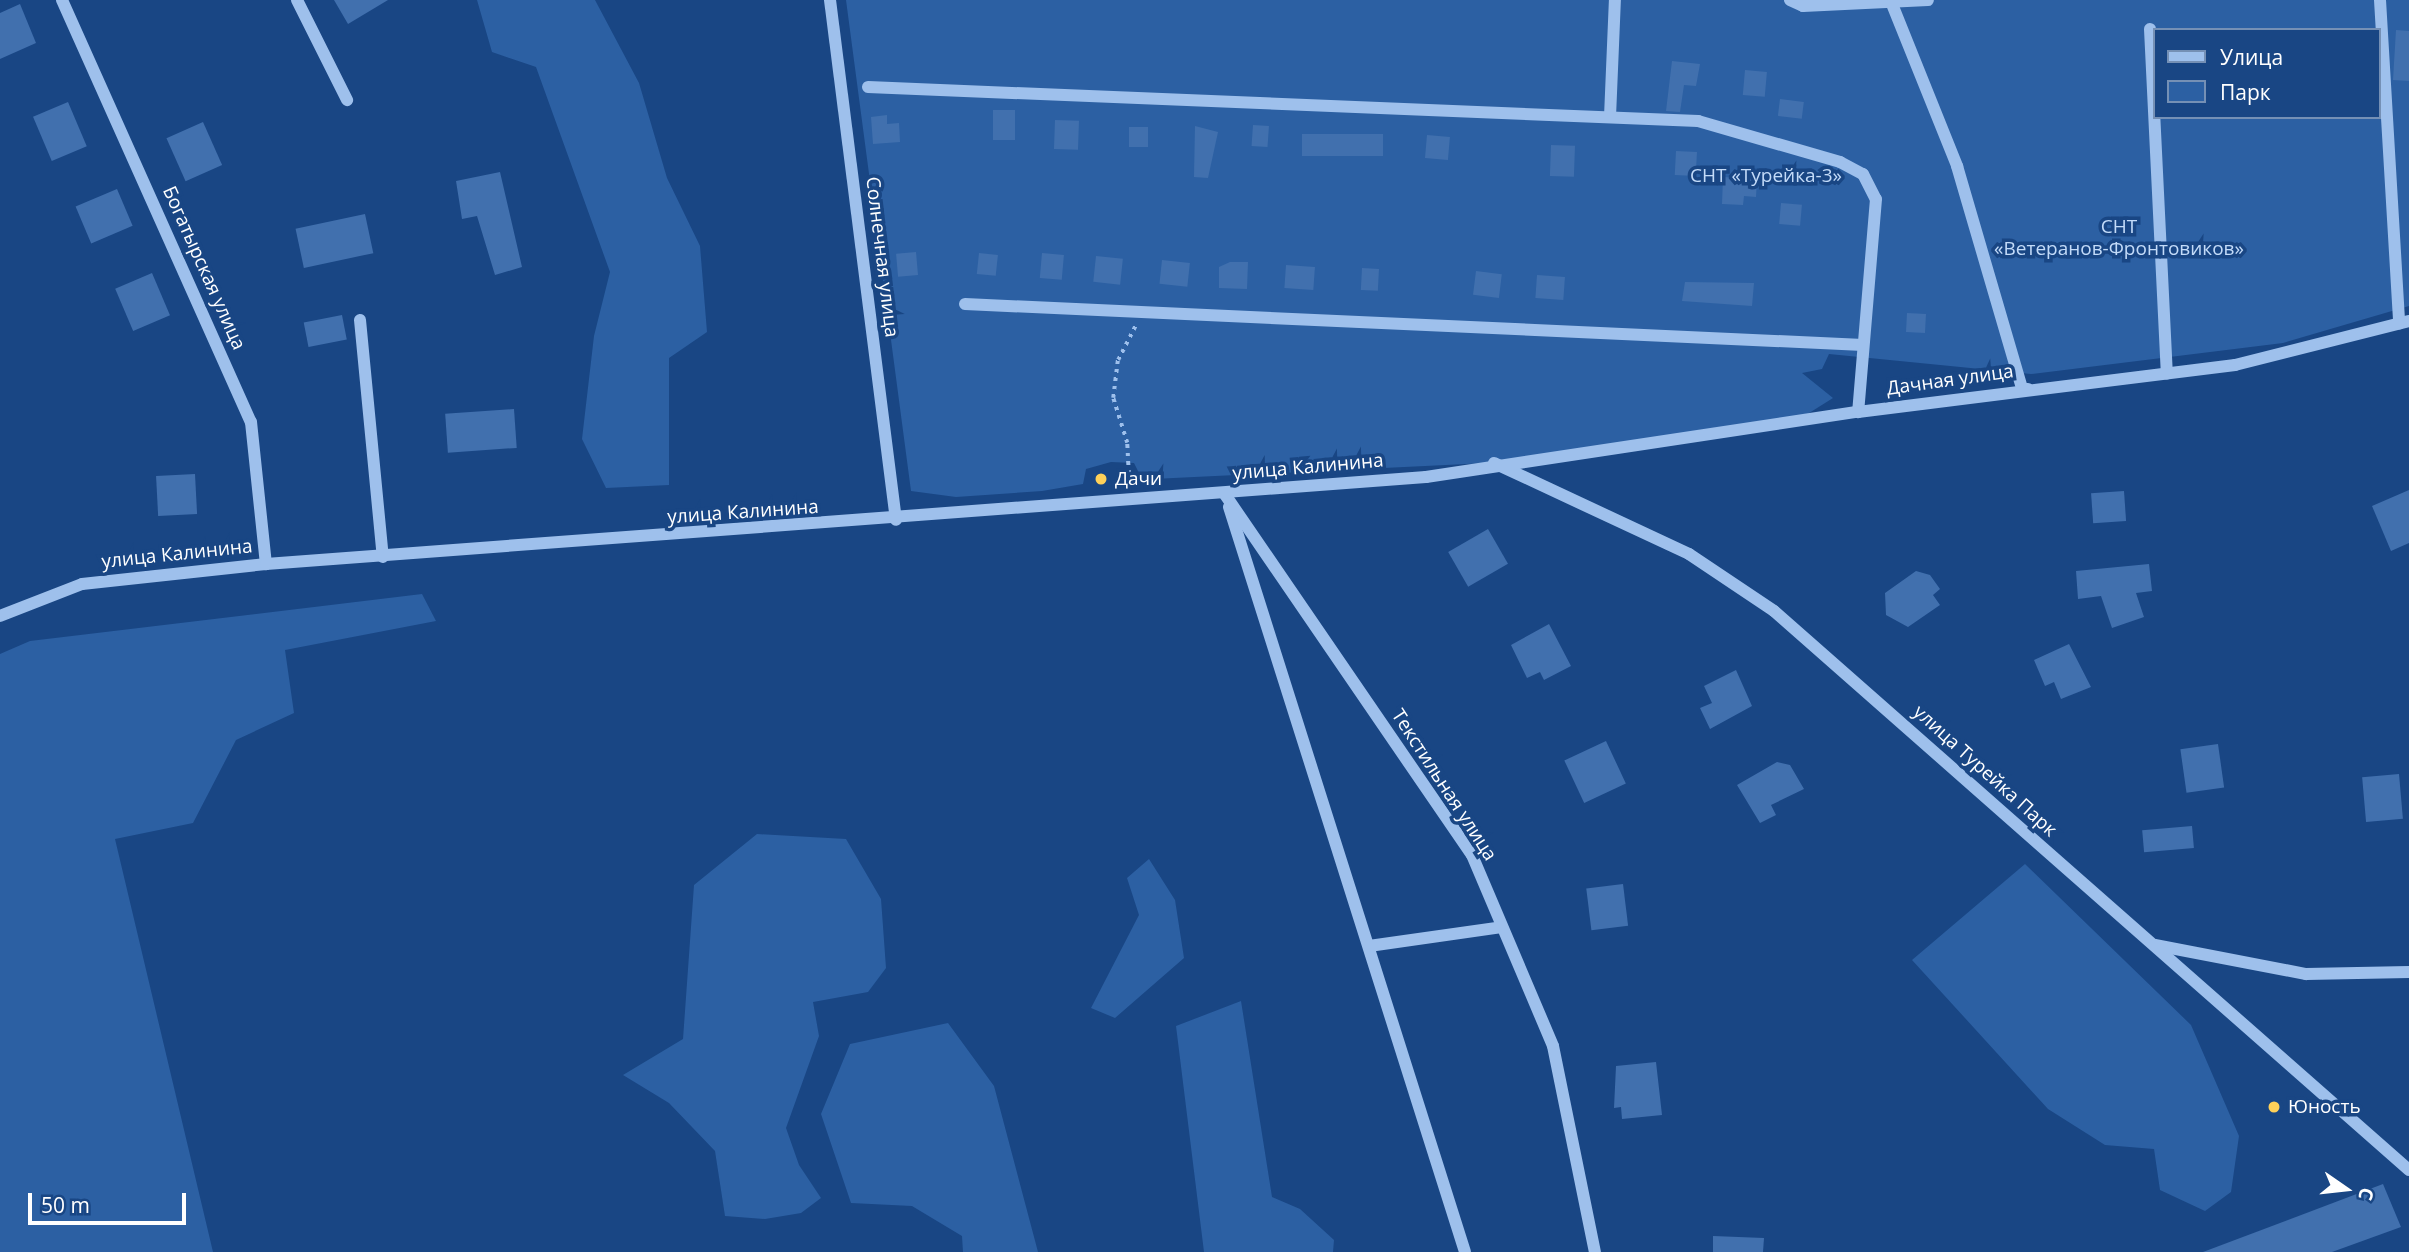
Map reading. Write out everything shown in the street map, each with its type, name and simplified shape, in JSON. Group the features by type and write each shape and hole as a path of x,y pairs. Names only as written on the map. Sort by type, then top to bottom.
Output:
{"street":[{"name":"Богатырская улица","path":"62,0 251,422 266,564"},
{"path":"297,0 347,100"},
{"name":"Солнечная улица","path":"830,0 896,520"},
{"path":"1610,117 1615,0"},
{"path":"1790,0 1803,6 1892,4 1928,0"},
{"path":"2380,0 2404,322"},
{"path":"1892,4 1957,166 2022,389 2032,389"},
{"path":"2150,29 2154,110"},
{"path":"868,87 1698,121 1863,174 1876,199 1858,412"},
{"path":"2154,119 2167,374"},
{"path":"965,304 1863,345"},
{"path":"360,320 383,557"},
{"name":"Дачная улица","path":"1493,463 2032,389 2235,365 2404,322"},
{"name":"улица Калинина","path":"0,616 82,584 266,564 896,520 1426,477 1493,463"},
{"name":"улица Турейка Парк","path":"1493,463 1689,554 1774,611 2409,1170"},
{"path":"1224,493 1465,1252"},
{"name":"Текстильная улица","path":"1224,493 1472,855 1553,1046 1595,1252"},
{"path":"1369,946 1502,927"},
{"path":"2155,945 2306,974 2409,972"}],"path":[{"path":"1129,482 1127,443 1113,398 1118,360 1144,313"}],"green space":[{"path":"477,0 595,0 639,83 667,178 700,246 707,332 669,358 669,485 606,488 582,439 594,336 610,272 536,67 492,52"},
{"path":"846,0 2409,0 2409,306 2283,343 2031,374 1829,354 1822,369 1802,373 1833,398 1798,420 1487,463 1153,479 1140,475 1134,463 1111,462 1086,469 1083,484 1042,491 956,497 911,491"},
{"path":"422,594 436,621 285,650 294,713 236,740 193,823 115,839 213,1252 0,1252 0,654 30,641"},
{"path":"757,834 846,839 881,899 886,968 868,992 813,1002 819,1036 786,1128 799,1165 821,1198 801,1213 765,1219 725,1216 715,1151 669,1103 623,1075 683,1039 694,885"},
{"path":"1149,859 1175,900 1184,958 1115,1018 1091,1008 1139,915 1127,878"},
{"path":"2025,864 2191,1025 2239,1136 2231,1192 2205,1211 2160,1190 2154,1149 2105,1145 2048,1109 1912,960"},
{"path":"1241,1001 1272,1197 1300,1209 1334,1240 1333,1252 1204,1252 1176,1026"},
{"path":"948,1023 994,1086 1038,1252 963,1252 962,1236 912,1206 851,1203 821,1114 850,1044"}],"building":[{"path":"334,0 388,0 348,24"},
{"path":"20,4 36,43 0,59 0,13"},
{"path":"2396,30 2409,31 2409,81 2393,80"},
{"path":"1672,61 1700,64 1696,86 1684,85 1680,112 1666,111"},
{"path":"1745,70 1767,72 1765,97 1743,95"},
{"path":"1780,99 1804,102 1802,119 1778,116"},
{"path":"68,102 87,146 52,161 33,117"},
{"path":"993,110 1015,110 1015,140 993,140"},
{"path":"887,115 887,124 899,123 900,142 873,144 871,117"},
{"path":"1055,120 1079,121 1078,150 1054,149"},
{"path":"203,122 222,165 186,181 166,138"},
{"path":"1253,125 1269,126 1267,147 1252,146"},
{"path":"1195,126 1218,132 1208,178 1194,177"},
{"path":"1129,127 1148,127 1148,147 1129,147"},
{"path":"1302,134 1383,134 1383,156 1302,156"},
{"path":"1427,135 1450,137 1448,160 1425,158"},
{"path":"1551,145 1575,146 1574,177 1550,176"},
{"path":"1676,151 1697,152 1696,176 1675,175"},
{"path":"500,172 522,267 495,275 477,216 462,219 456,181"},
{"path":"1723,177 1757,179 1756,197 1744,196 1743,205 1722,204"},
{"path":"117,189 133,226 91,243 76,207"},
{"path":"1781,203 1802,205 1800,226 1779,224"},
{"path":"365,214 373,253 304,268 296,229"},
{"path":"916,252 918,275 898,277 896,254"},
{"path":"979,253 998,255 996,276 977,274"},
{"path":"1042,253 1064,255 1062,280 1040,278"},
{"path":"1096,256 1123,259 1120,285 1093,282"},
{"path":"1162,260 1190,263 1187,287 1159,284"},
{"path":"1230,262 1248,262 1247,289 1219,288 1219,267"},
{"path":"1286,265 1315,267 1313,290 1284,288"},
{"path":"1362,268 1379,269 1378,291 1361,290"},
{"path":"1476,271 1502,274 1499,298 1473,295"},
{"path":"152,273 170,315 133,331 115,289"},
{"path":"1537,275 1565,277 1563,300 1535,298"},
{"path":"1685,282 1754,283 1752,306 1682,301"},
{"path":"1907,313 1926,314 1925,333 1906,332"},
{"path":"342,315 347,340 308,347 304,322"},
{"path":"514,409 517,448 448,453 445,414"},
{"path":"195,474 197,514 158,516 156,476"},
{"path":"2409,490 2409,543 2391,551 2372,506"},
{"path":"2124,491 2126,521 2093,523 2091,493"},
{"path":"1488,529 1508,564 1468,587 1448,552"},
{"path":"2149,564 2152,591 2136,593 2144,617 2112,628 2101,596 2078,599 2076,571"},
{"path":"1916,571 1930,575 1940,589 1933,595 1940,605 1908,627 1886,615 1885,593"},
{"path":"1549,624 1571,666 1544,680 1540,672 1527,678 1511,645"},
{"path":"2069,644 2091,687 2061,699 2054,682 2045,686 2034,660"},
{"path":"1736,670 1752,706 1710,729 1700,708 1712,703 1704,686"},
{"path":"1606,741 1626,784 1584,803 1564,760"},
{"path":"2218,744 2224,788 2186,793 2180,749"},
{"path":"1777,762 1790,765 1804,789 1771,805 1776,815 1760,823 1737,785"},
{"path":"2399,774 2403,819 2366,822 2362,777"},
{"path":"2192,826 2194,848 2144,852 2142,830"},
{"path":"1623,884 1628,926 1591,930 1586,889"},
{"path":"1656,1062 1662,1115 1622,1119 1621,1107 1614,1108 1616,1066"},
{"path":"2383,1184 2401,1227 2332,1252 2203,1252"},
{"path":"1713,1236 1764,1238 1763,1252 1713,1252"}],"place":[{"name":"Дачи","path":"1101,479"},
{"name":"Юность","path":"2274,1107"}],"park label":[{"name":"СНТ «Турейка-3»","path":"1766,176"},
{"name":"СНТ «Ветеранов-Фронтовиков»","path":"2119,238"}]}
